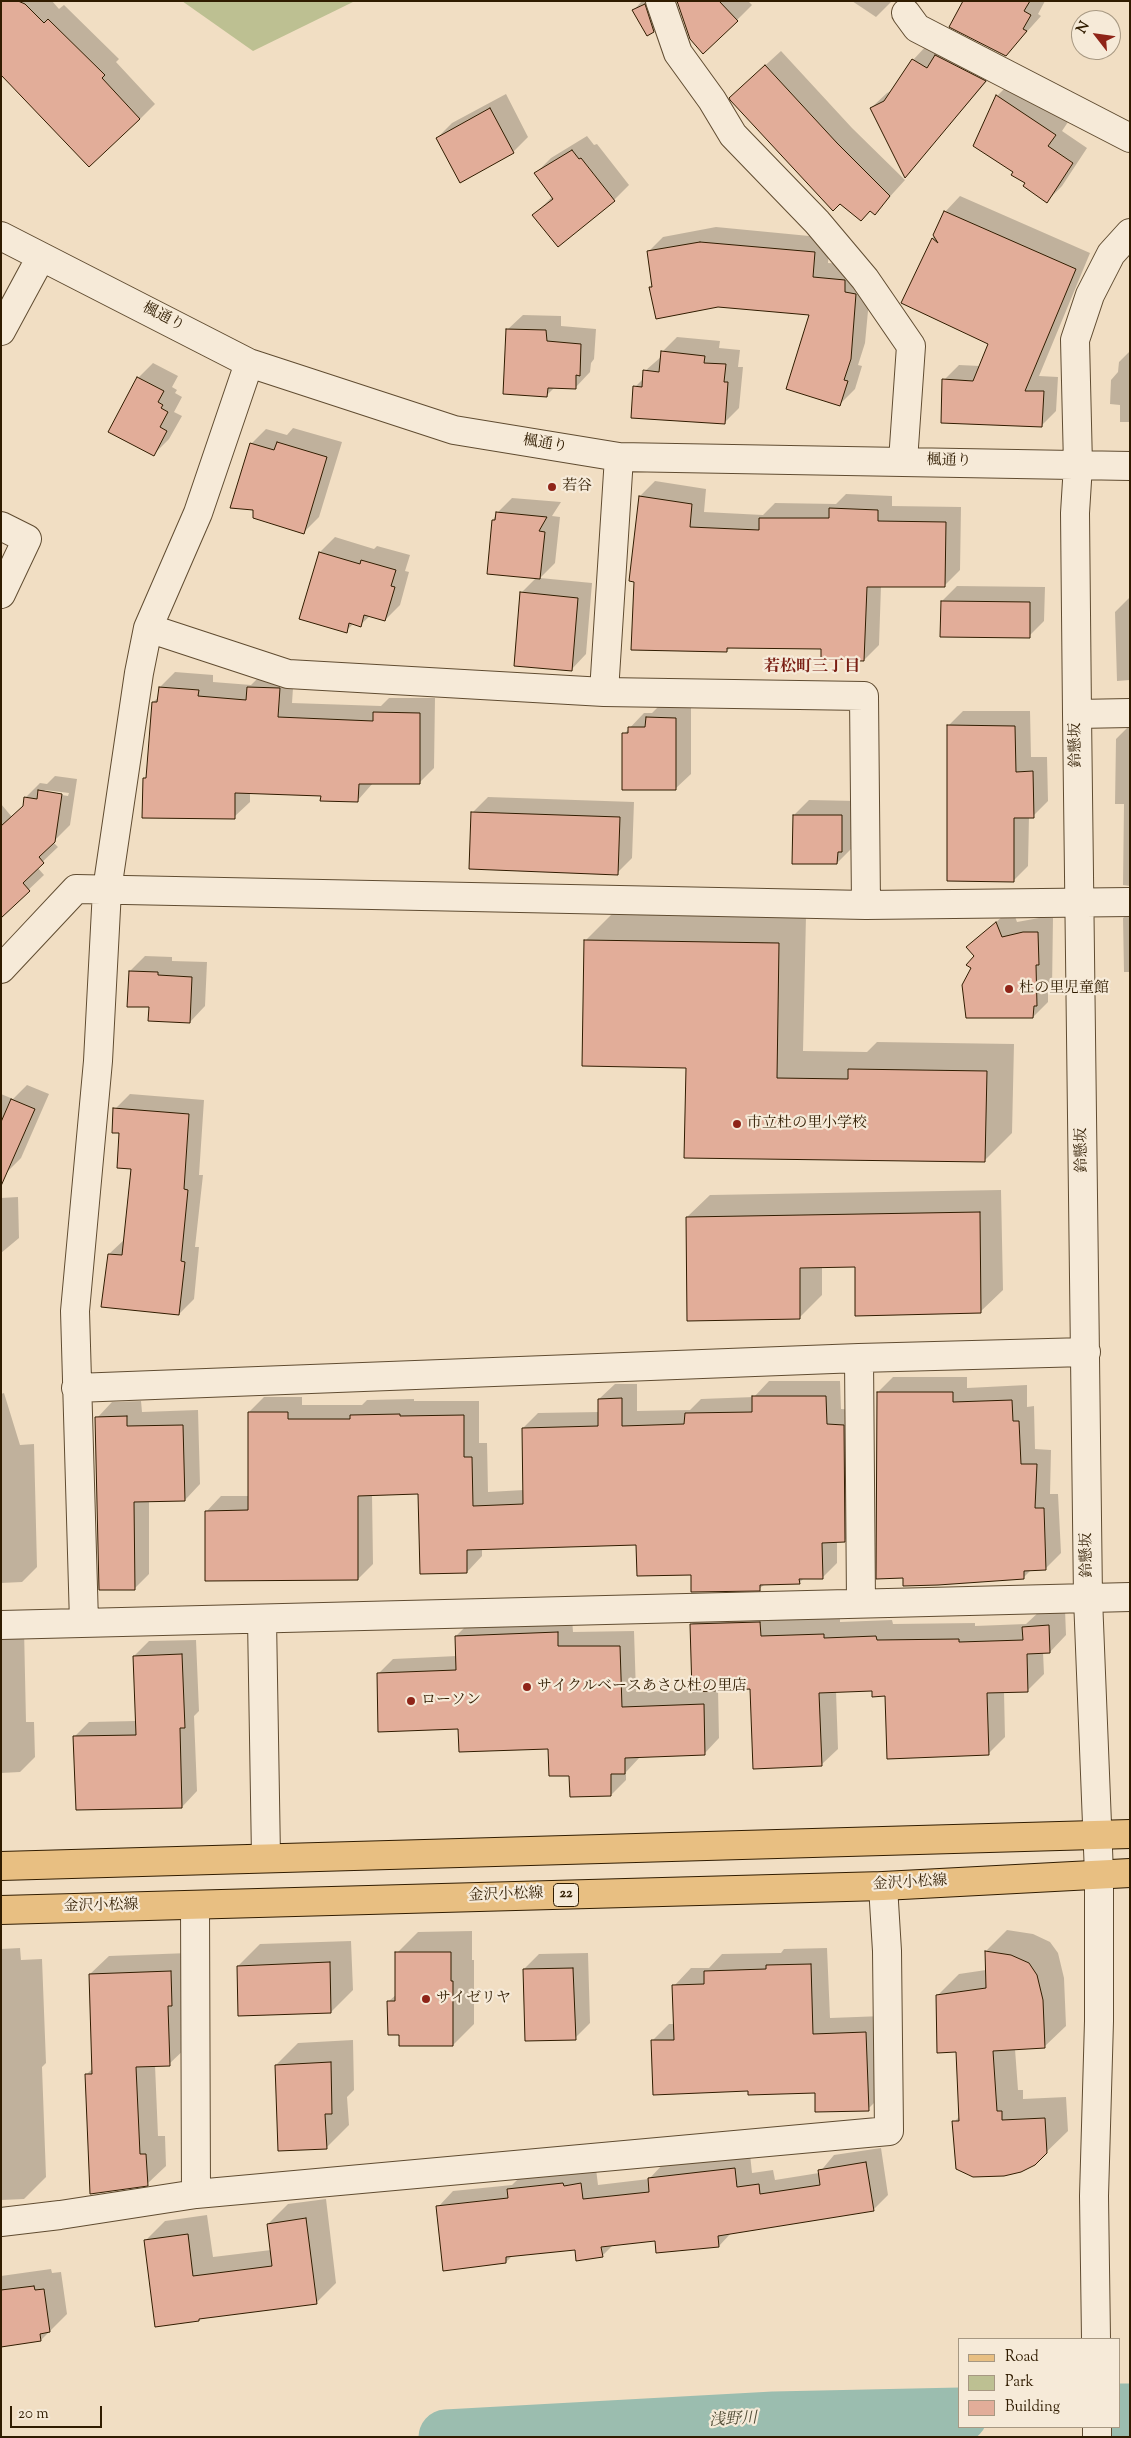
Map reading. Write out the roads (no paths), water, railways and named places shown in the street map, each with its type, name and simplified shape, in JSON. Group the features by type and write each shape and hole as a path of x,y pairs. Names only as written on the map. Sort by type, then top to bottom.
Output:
{"main road":[{"path":"1,1866 1130,1834"},
{"name":"金沢小松線","path":"1,1910 883,1886 1099,1874 1130,1874"}],"street":[{"path":"660,1 678,53 712,100 732,136 823,229 865,279 911,346 903,461"},
{"path":"906,13 917,28 1130,138"},
{"name":"鈴懸坂","path":"1096,2338 1094,2196 1099,2021 1099,1874 1088,1598 1077,714 1075,514 1078,465 1075,340 1090,295 1120,254 1130,233"},
{"name":"楓通り","path":"1,236 249,363 454,430 619,457 1130,466"},
{"path":"1,332 40,256"},
{"path":"84,1622 75,1311 98,1061 107,890 139,673 148,628 198,513 249,363"},
{"path":"604,692 619,457"},
{"path":"1,526 27,539 1,594"},
{"path":"148,628 288,674 604,692 864,696 866,905"},
{"path":"1077,714 1130,713"},
{"path":"1,969 76,889 866,905 1080,900 1130,902"},
{"path":"76,1388 859,1358 1086,1352"},
{"path":"859,1358 860,1603"},
{"path":"1,1625 1130,1597"},
{"path":"262,1619 266,1857"},
{"path":"1,2222 196,2194 889,2131 887,1951 883,1886"},
{"path":"195,1905 196,2194"}],"waterway":[{"name":"浅野川","path":"1121,2411 1130,2411"},
{"name":"浅野川","path":"446,2437 774,2419 958,2415"}],"place":[{"name":"若谷","path":"552,487"},
{"name":"杜の里児童館","path":"1009,989"},
{"name":"市立杜の里小学校","path":"737,1124"},
{"name":"サイクルベースあさひ杜の里店","path":"527,1687"},
{"name":"ローソン","path":"411,1701"},
{"name":"サイゼリヤ","path":"426,1999"}],"district":[{"name":"若松町三丁目","path":"812,668"}]}
